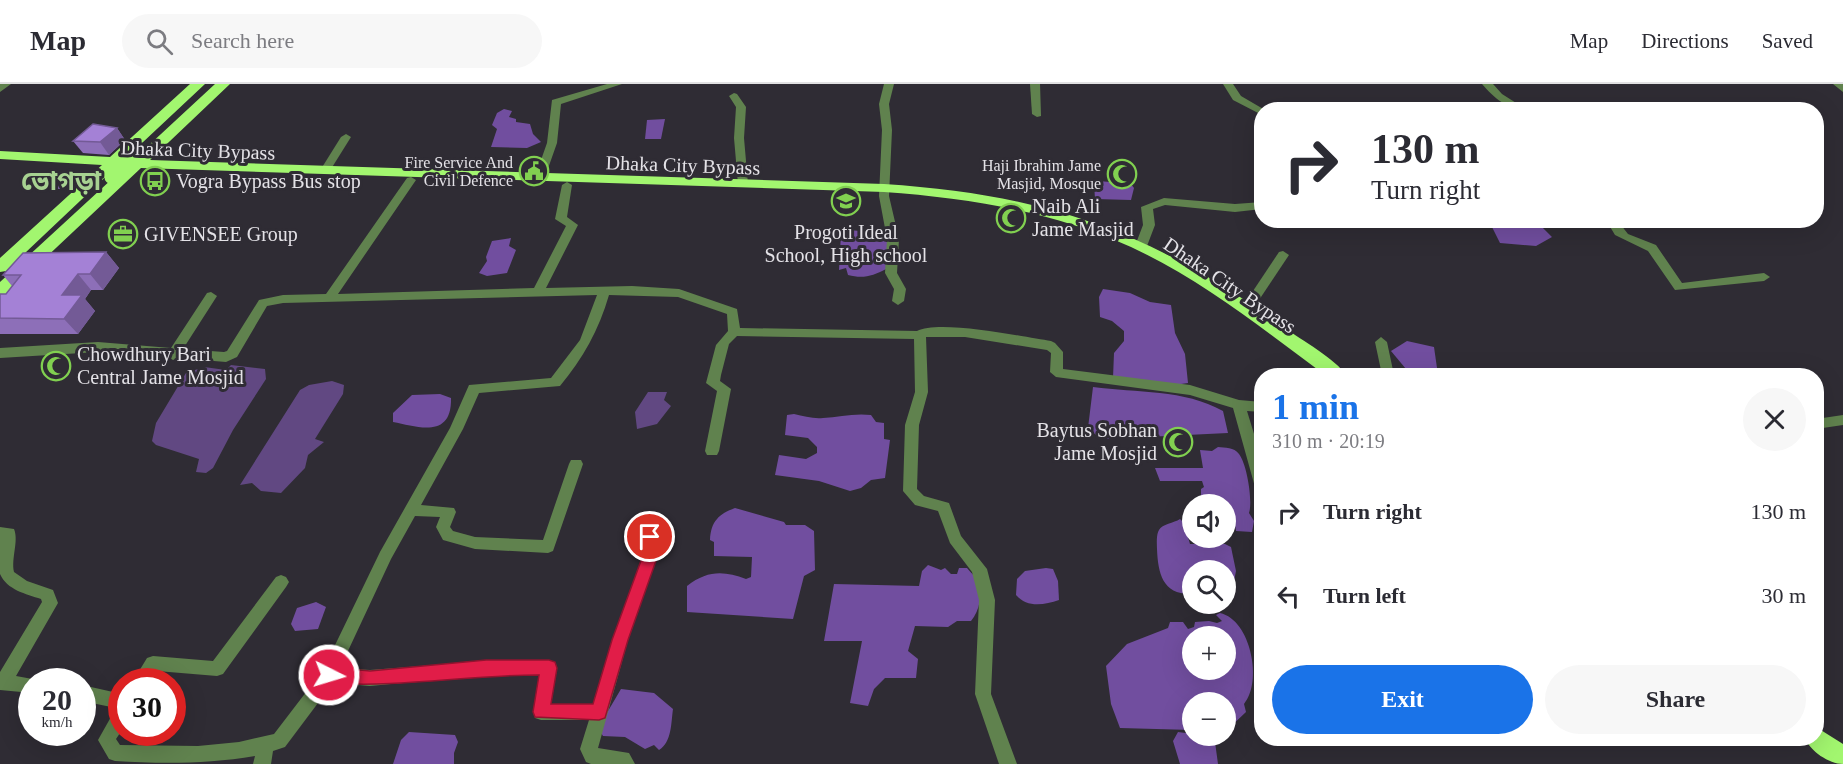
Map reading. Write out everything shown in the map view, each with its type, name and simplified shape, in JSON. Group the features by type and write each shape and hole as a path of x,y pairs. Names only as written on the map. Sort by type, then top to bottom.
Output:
{"highway":[{"path":"0,282 109,170 198,84"},
{"path":"0,291 135,163 223,84"},
{"name":"Dhaka City Bypass","path":"0,155 109,170"},
{"path":"0,267 109,170 135,163 743,184 884,192 930,190 1006,202 1098,228 1141,246 1210,284 1327,368"},
{"name":"Dhaka City Bypass","path":"0,168 109,170 135,163 411,180 884,192 1005,209 1090,234 1163,266 1200,289 1310,368"},
{"path":"1824,729 1843,742"},
{"path":"1824,744 1843,758"}],"street":[{"path":"0,89 6,84"},
{"path":"540,177 552,142 556,102 617,84"},
{"path":"889,84 884,104 887,130 884,192 893,239 891,273 900,289 898,301"},
{"path":"1035,84 1037,114"},
{"path":"1228,84 1237,98 1254,108"},
{"path":"1486,84 1509,102"},
{"path":"1838,84 1843,90"},
{"path":"734,96 741,107 740,138 743,184"},
{"path":"326,169 346,136"},
{"path":"329,298 411,180"},
{"path":"539,291 572,225 561,219 567,185"},
{"path":"1141,246 1149,225 1148,207 1164,201 1235,208 1254,206"},
{"path":"1618,228 1626,238 1652,248 1679,287 1764,277"},
{"path":"1247,309 1283,255"},
{"path":"0,353 98,346 226,357 232,354 263,303 283,299 539,291 679,293 733,312 734,332"},
{"path":"110,746 115,753 173,756 215,753 279,741 329,675 385,556 456,429 474,388 555,383 574,361 592,332 604,291"},
{"path":"172,354 211,296"},
{"path":"712,452 724,389 713,383 713,374 718,366 722,343 734,332 920,335 924,332 965,333 1051,346 1057,352 1056,372 1190,390 1239,405 1254,406"},
{"path":"920,335 924,377 916,417 912,425 910,491 920,501 944,507 955,539 979,569 987,600 982,694 1008,764"},
{"path":"1381,342 1387,368"},
{"path":"1239,405 1254,458"},
{"path":"1824,423 1843,420"},
{"path":"411,510 449,512 443,528 448,536 475,543 548,547 576,464"},
{"path":"626,764 622,759 592,756 589,749 590,737 620,640 651,555 650,520"},
{"path":"0,533 9,533 2,559 4,573 12,581 48,595 50,603 2,682 18,684"},
{"path":"150,668 153,663 217,669 281,582"},
{"path":"329,675 370,678 486,668 549,668 541,712 599,712"},
{"path":"262,764 265,745"}],"shaded area":[{"path":"504,109 512,111 509,117 516,119 516,122 530,124 533,134 541,142 527,148 491,147 497,129 492,125 497,113"},
{"path":"665,119 661,139 645,139 647,120"},
{"path":"1099,181 1131,184 1134,188 1131,200 1095,199 1094,183"},
{"path":"1492,228 1543,228 1552,237 1536,246 1500,243"},
{"path":"848,230 885,233 890,240 886,269 863,277 848,275 846,268 839,270 841,234"},
{"path":"511,238 509,246 516,250 507,273 487,276 479,273 487,261 486,257 492,241"},
{"path":"1103,289 1130,293 1150,302 1171,305 1175,333 1185,354 1188,383 1174,385 1113,378 1114,353 1124,341 1124,331 1112,321 1100,317 1099,297"},
{"path":"1407,341 1434,347 1437,368 1405,368 1391,351"},
{"path":"231,365 265,369 266,379 233,430 213,468 206,473 196,472 199,459 156,445 152,441 156,423 186,373 204,367 226,370"},
{"path":"332,381 344,385 343,394 315,439 324,442 308,455 305,468 281,493 261,491 252,483 240,485 300,390 309,385"},
{"path":"1093,387 1176,395 1208,404 1223,411 1228,433 1125,438 1114,436 1109,439 1096,435 1088,428"},
{"path":"648,392 667,392 664,400 671,406 657,424 637,429 635,412"},
{"path":"440,394 451,398 450,411 446,420 440,425 423,427 393,422 393,413 412,395"},
{"path":"787,415 819,418 871,415 876,422 884,423 884,439 890,440 885,478 871,480 861,488 850,491 819,481 775,475 779,455 806,459 817,453 817,447 808,438 785,435"},
{"path":"1218,447 1229,448 1235,450 1242,459 1250,492 1249,513 1254,521 1252,532 1236,531 1236,494 1201,494 1201,489 1204,487 1202,481 1160,481 1155,468 1203,468 1200,450 1212,451"},
{"path":"735,508 784,522 786,525 805,525 814,531 815,570 804,576 793,619 687,612 687,586 702,577 723,573 746,579 751,577 752,557 714,556 714,542 710,540 712,528 717,519"},
{"path":"1180,519 1182,521 1182,548 1231,548 1234,560 1182,560 1182,593 1174,591 1164,581 1159,567 1157,534 1163,526"},
{"path":"928,565 941,570 945,568 951,574 957,574 959,568 967,568 979,585 980,596 974,617 971,621 957,621 948,627 915,626 908,651 918,659 916,678 885,678 874,689 868,706 850,703 862,641 824,641 834,584 919,586 922,571"},
{"path":"1053,569 1058,581 1059,600 1030,604 1020,599 1016,595 1017,579 1025,571"},
{"path":"316,602 326,607 318,629 295,631 291,624 297,608"},
{"path":"1222,614 1231,618 1240,627 1251,653 1253,681 1250,694 1244,704 1246,712 1236,722 1236,692 1182,692 1182,730 1120,728 1111,704 1106,666 1127,644 1168,628 1170,622 1183,622 1186,626 1182,626 1182,680 1236,680 1236,626 1194,626 1195,622 1217,623 1222,621 1216,615"},
{"path":"621,689 654,693 673,709 669,737 659,750 654,745 645,749 625,737 603,736 598,728"},
{"path":"409,732 455,735 458,742 454,753 454,764 393,764 401,740"},
{"path":"1178,732 1182,733 1182,746 1216,746 1218,764 1180,764 1173,741"}],"building":[{"path":"93,124 117,128 100,142 73,141"},
{"path":"44,173 74,173 67,180 37,181"},
{"path":"106,252 90,274 78,274 62,295 82,295 64,319 0,318 0,294 6,294 21,275 3,275 23,253"}],"place":[{"name":"Fire Service And Civil Defence","path":"534,171"},
{"name":"Haji Ibrahim Jame Masjid, Mosque","path":"1122,174"},
{"name":"Vogra Bypass Bus stop","path":"155,181"},
{"name":"Progoti Ideal School, High school","path":"846,201"},
{"name":"Naib Ali Jame Masjid","path":"1011,218"},
{"name":"GIVENSEE Group","path":"123,234"},
{"name":"Chowdhury Bari Central Jame Mosjid","path":"56,366"},
{"name":"Baytus Sobhan Jame Mosjid","path":"1178,442"}],"district":[{"name":"ভোগড়া","path":"61,181"}],"route":[{"path":"329,675 370,678 503,667 549,668 541,712 599,712 612,674 620,640 651,555 650,537"}]}
